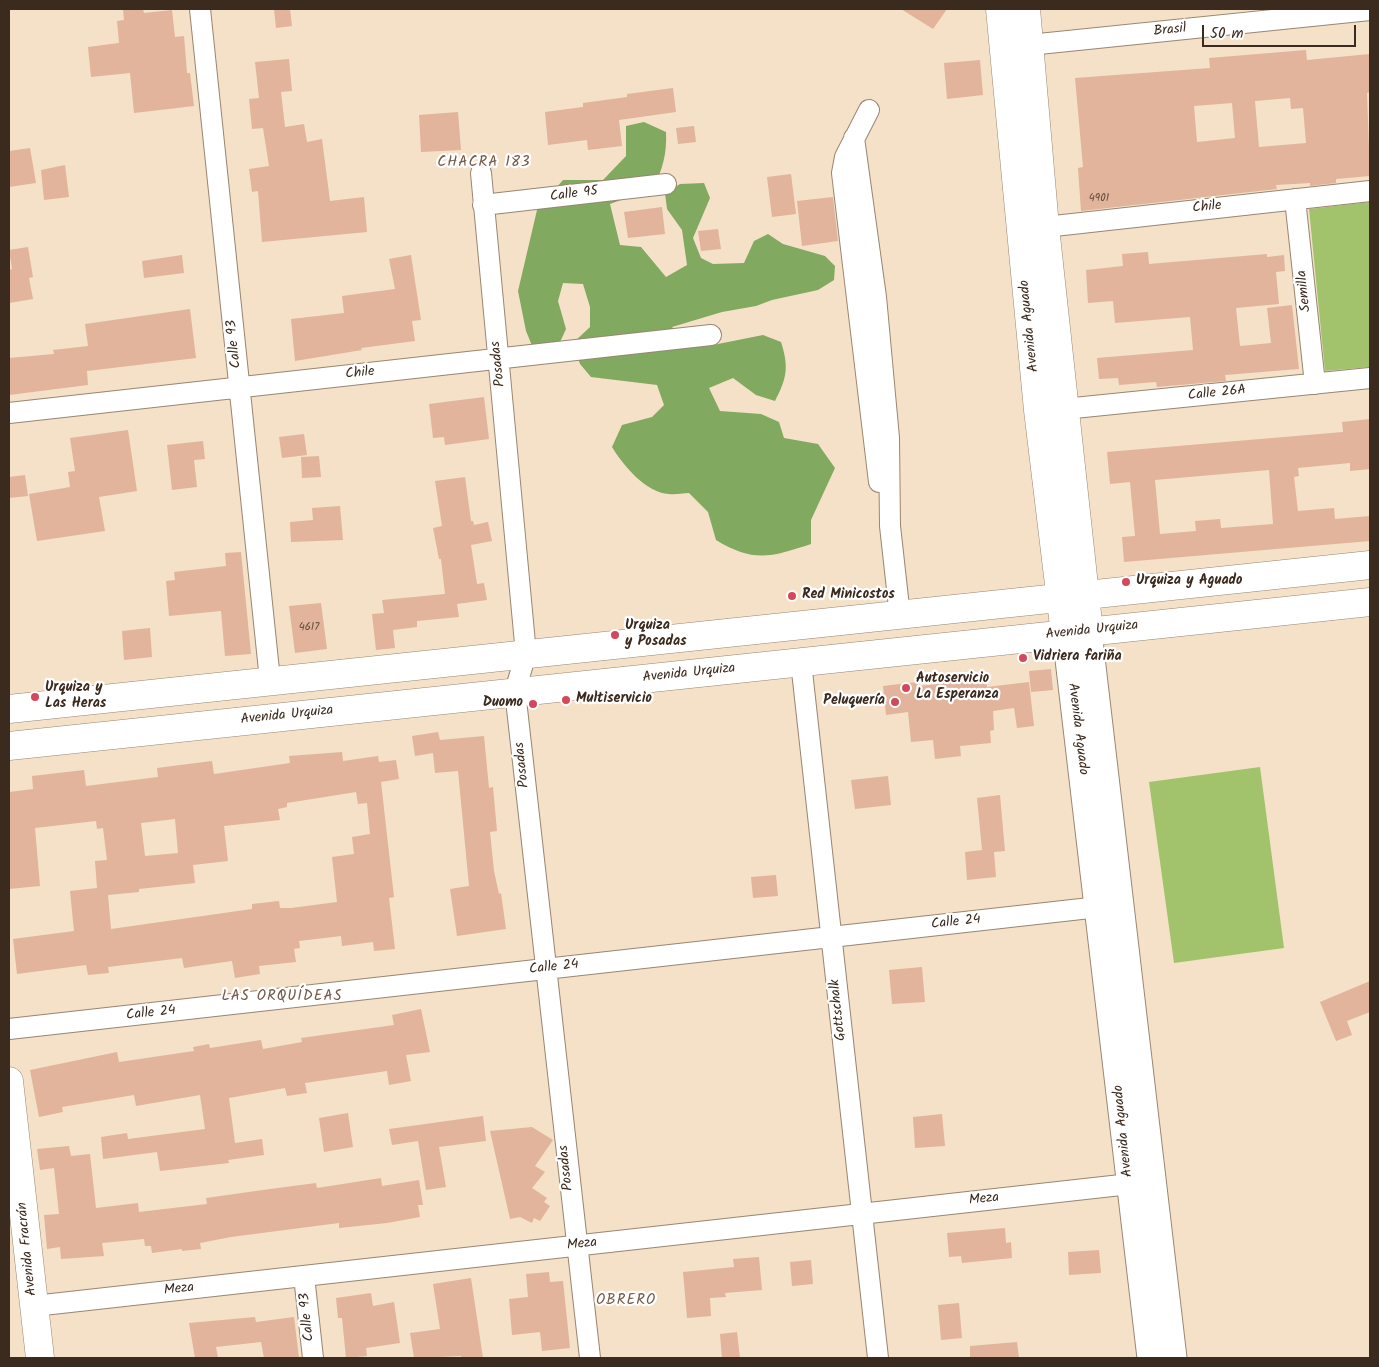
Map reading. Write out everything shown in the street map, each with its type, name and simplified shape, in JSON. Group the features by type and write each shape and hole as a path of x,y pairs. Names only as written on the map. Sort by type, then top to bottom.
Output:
{"main road":[{"name":"Avenida Aguado","path":"1000,9 1038,410 1073,596"},
{"name":"Avenida Aguado","path":"1026,9 1044,227 1064,409 1073,596 1077,633"},
{"path":"9,709 1370,565"},
{"name":"Avenida Urquiza","path":"9,746 1370,602"},
{"name":"Avenida Fracrán","path":"9,1081 40,1358"}],"street":[{"name":"Calle 93","path":"200,9 270,680"},
{"name":"Brasil","path":"1029,46 1308,12 1370,10"},
{"path":"870,110 854,138 876,297 889,438 890,526 900,616"},
{"name":"Posadas","path":"481,173 526,654 515,691 590,1358"},
{"name":"Calle 95","path":"483,205 666,184"},
{"name":"Chile","path":"1044,227 1370,191"},
{"name":"Semilla","path":"1296,199 1314,384"},
{"name":"Chile","path":"9,413 711,335"},
{"name":"Calle 26A","path":"1064,409 1370,378"},
{"name":"Avenida Aguado","path":"1077,633 1099,908 1150,1358"},
{"name":"Avenida Aguado","path":"1077,633 1174,1358"},
{"name":"Gottschalk","path":"801,662 878,1358"},
{"name":"Calle 24","path":"9,1030 1099,908"},
{"name":"Meza","path":"34,1306 1130,1184"},
{"name":"Calle 93","path":"304,1276 313,1358"}],"green space":[{"path":"644,122 666,132 665,154 653,188 610,204 620,245 641,247 666,277 687,265 682,230 667,209 665,193 680,184 704,183 710,198 693,238 701,258 713,264 744,263 754,241 768,234 783,244 825,256 835,266 834,280 818,290 772,300 756,306 722,312 672,327 689,344 713,345 763,335 781,342 786,372 775,401 756,395 733,378 709,388 720,411 761,414 779,422 784,438 818,444 835,468 811,520 811,544 773,555 752,555 741,552 716,540 708,512 689,493 671,494 652,489 629,470 612,447 622,425 652,417 664,405 657,385 591,377 580,364 573,343 590,327 590,307 583,284 563,283 558,301 566,329 555,353 535,353 526,331 518,291 537,210 563,180 603,180 626,156 626,126"},
{"path":"1370,202 1370,367 1325,371 1309,209"},
{"path":"1260,767 1284,948 1174,963 1149,782"}],"building":[{"path":"123,9 143,9 144,13 172,10 175,37 184,36 187,73 190,73 194,106 134,113 130,73 91,77 88,47 119,43 117,21 124,20"},
{"path":"274,9 290,9 292,26 276,28"},
{"path":"901,9 947,9 933,29"},
{"path":"1306,50 1307,60 1370,54 1370,92 1367,93 1370,176 1336,179 1336,183 1310,186 1310,183 1276,185 1277,189 1081,211 1078,168 1083,167 1075,78 1210,68 1209,58","holes":["1290,98 1291,109 1303,108 1306,143 1259,147 1255,101","1232,103 1235,138 1197,142 1194,106"]},
{"path":"289,59 292,91 281,92 285,127 304,124 307,142 322,139 330,201 364,197 367,232 262,242 258,191 252,192 249,169 269,166 263,128 252,129 249,99 259,98 255,62"},
{"path":"980,60 983,95 947,99 944,63"},
{"path":"673,88 676,112 619,120 622,146 588,150 587,140 548,145 545,112 583,107 583,103 627,97 627,94"},
{"path":"458,112 461,150 421,152 419,115"},
{"path":"694,126 696,142 678,144 676,128"},
{"path":"30,148 36,183 9,187 9,151"},
{"path":"65,165 69,197 44,200 41,170"},
{"path":"791,174 796,214 772,217 767,177"},
{"path":"833,197 838,241 802,246 797,201"},
{"path":"662,207 665,234 628,238 624,212"},
{"path":"718,229 721,249 701,251 698,231"},
{"path":"28,247 33,277 29,278 33,299 9,303 9,270 12,269 9,250"},
{"path":"1148,252 1149,264 1267,254 1267,257 1284,255 1285,271 1276,272 1279,304 1236,308 1240,346 1271,343 1267,308 1292,305 1299,369 1225,375 1226,381 1157,387 1156,382 1119,385 1118,378 1099,379 1097,358 1193,350 1190,317 1115,323 1113,301 1088,303 1086,270 1123,266 1122,254"},
{"path":"182,255 184,273 144,278 142,261"},
{"path":"411,255 421,320 412,321 415,341 361,348 362,350 295,361 291,319 344,313 342,296 395,289 389,259"},
{"path":"190,309 196,358 87,371 88,385 9,395 9,358 54,354 53,350 88,346 85,324"},
{"path":"484,397 489,439 445,445 444,437 433,438 429,404"},
{"path":"1370,419 1370,469 1350,471 1350,463 1298,468 1299,476 1294,477 1298,511 1334,508 1335,519 1370,516 1370,541 1124,562 1122,537 1135,536 1130,482 1110,484 1107,452 1343,432 1342,422","holes":["1269,470 1273,524 1221,528 1220,519 1195,521 1196,531 1160,534 1155,480"]},
{"path":"128,430 137,491 99,497 105,531 37,541 29,494 70,487 68,472 75,471 70,438"},
{"path":"304,434 307,455 282,458 279,437"},
{"path":"203,441 205,459 194,460 197,487 172,490 167,445"},
{"path":"319,456 321,477 302,478 301,457"},
{"path":"25,475 28,496 9,498 9,477"},
{"path":"465,477 471,521 473,521 474,525 488,522 492,541 471,545 477,584 484,583 487,600 457,604 459,617 417,621 417,627 393,630 395,648 376,650 372,614 384,613 382,600 445,594 441,559 439,559 433,528 442,526 435,481"},
{"path":"340,506 343,540 291,542 290,522 313,520 312,508"},
{"path":"241,552 251,654 225,656 221,611 169,616 166,581 175,580 174,572 226,566 225,553"},
{"path":"321,603 327,649 295,653 289,606"},
{"path":"150,628 152,657 124,660 122,631"},
{"path":"1051,669 1053,690 1031,692 1029,671"},
{"path":"986,679 987,687 1029,682 1034,726 1017,728 1014,708 993,711 994,730 990,731 991,743 960,746 961,756 935,759 933,740 911,742 908,712 886,715 883,686 917,682 918,686"},
{"path":"438,732 440,740 484,736 489,788 493,787 497,831 490,832 494,871 499,894 501,893 506,929 457,936 450,889 469,886 458,771 435,773 433,753 415,756 412,736"},
{"path":"342,752 343,761 378,756 379,762 396,760 399,779 381,782 394,897 389,898 395,949 374,951 373,942 342,946 341,936 299,941 300,948 294,949 296,962 259,966 260,974 235,978 232,961 184,968 182,958 108,967 109,973 88,975 86,965 17,974 13,939 74,931 70,891 97,888 95,861 107,860 103,828 97,829 96,821 35,828 40,886 9,889 9,792 33,789 32,776 84,770 86,786 158,777 157,768 212,761 214,774 290,763 289,756","holes":["356,792 358,804 367,803 370,834 352,837 354,854 332,857 337,902 291,908 280,908 279,901 252,904 252,909 111,929 108,895 139,892 139,889 195,883 193,865 228,861 224,826 280,820 278,809 287,807 287,803","175,819 178,853 145,856 141,823"]},
{"path":"888,776 891,805 855,809 851,780"},
{"path":"1000,795 1005,851 994,852 996,877 967,880 965,852 982,850 977,798"},
{"path":"776,875 778,896 753,898 751,877"},
{"path":"922,967 925,1002 892,1004 889,970"},
{"path":"1370,981 1370,1012 1347,1021 1352,1035 1336,1041 1320,1002"},
{"path":"421,1009 430,1052 406,1055 411,1081 389,1085 387,1071 305,1083 307,1093 287,1096 285,1088 229,1098 235,1143 262,1139 264,1155 228,1160 229,1163 160,1171 157,1152 103,1159 101,1137 127,1133 128,1139 205,1129 200,1095 136,1106 134,1095 62,1107 63,1112 39,1117 30,1070 117,1052 119,1062 194,1051 193,1047 209,1044 210,1048 261,1040 263,1049 302,1042 301,1038 394,1025 392,1015"},
{"path":"348,1113 353,1147 324,1152 319,1118"},
{"path":"942,1114 945,1146 915,1148 913,1117"},
{"path":"483,1116 486,1141 439,1147 446,1187 426,1190 418,1141 392,1145 389,1129"},
{"path":"532,1127 553,1140 535,1166 545,1172 532,1188 547,1198 544,1202 550,1206 540,1221 534,1218 532,1223 520,1217 510,1219 490,1131"},
{"path":"69,1146 71,1156 90,1154 96,1208 138,1203 139,1212 207,1204 206,1198 270,1189 316,1183 317,1188 381,1178 382,1186 419,1180 423,1205 418,1205 420,1217 387,1223 339,1228 339,1223 231,1237 200,1243 201,1249 182,1251 182,1249 152,1253 151,1246 145,1246 144,1239 102,1243 104,1256 61,1259 60,1247 47,1249 44,1215 59,1214 54,1168 40,1170 37,1149"},
{"path":"1005,1228 1006,1243 1011,1242 1012,1258 962,1263 961,1256 949,1257 947,1233"},
{"path":"1099,1250 1101,1273 1069,1275 1068,1252"},
{"path":"759,1257 762,1290 725,1293 726,1297 710,1298 711,1316 687,1318 683,1272 734,1267 733,1259"},
{"path":"811,1260 813,1284 792,1286 790,1262"},
{"path":"549,1272 550,1282 563,1281 570,1348 542,1351 540,1332 512,1335 509,1299 528,1297 526,1274"},
{"path":"471,1278 483,1358 461,1358 461,1356 414,1358 410,1333 440,1329 433,1284"},
{"path":"371,1293 373,1306 394,1302 400,1343 366,1348 367,1356 346,1358 342,1318 338,1318 336,1298"},
{"path":"959,1303 962,1338 941,1340 938,1305"},
{"path":"255,1317 256,1322 294,1317 299,1358 264,1358 261,1342 216,1347 218,1358 195,1358 189,1323"},
{"path":"737,1332 740,1358 722,1358 720,1334"},
{"path":"1017,1342 1019,1358 970,1358 970,1346"}],"place":[{"name":"Urquiza y Aguado","path":"1126,582"},
{"name":"Red Minicostos","path":"792,596"},
{"name":"Urquiza y Posadas","path":"615,635"},
{"name":"Vidriera fariña","path":"1023,658"},
{"name":"Autoservicio La Esperanza","path":"906,688"},
{"name":"Urquiza y Las Heras","path":"35,697"},
{"name":"Multiservicio","path":"566,700"},
{"name":"Peluquería","path":"895,702"},
{"name":"Duomo","path":"533,704"}],"district":[{"name":"CHACRA 183","path":"484,163"},
{"name":"LAS ORQUÍDEAS","path":"282,997"},
{"name":"OBRERO","path":"626,1301"}]}
